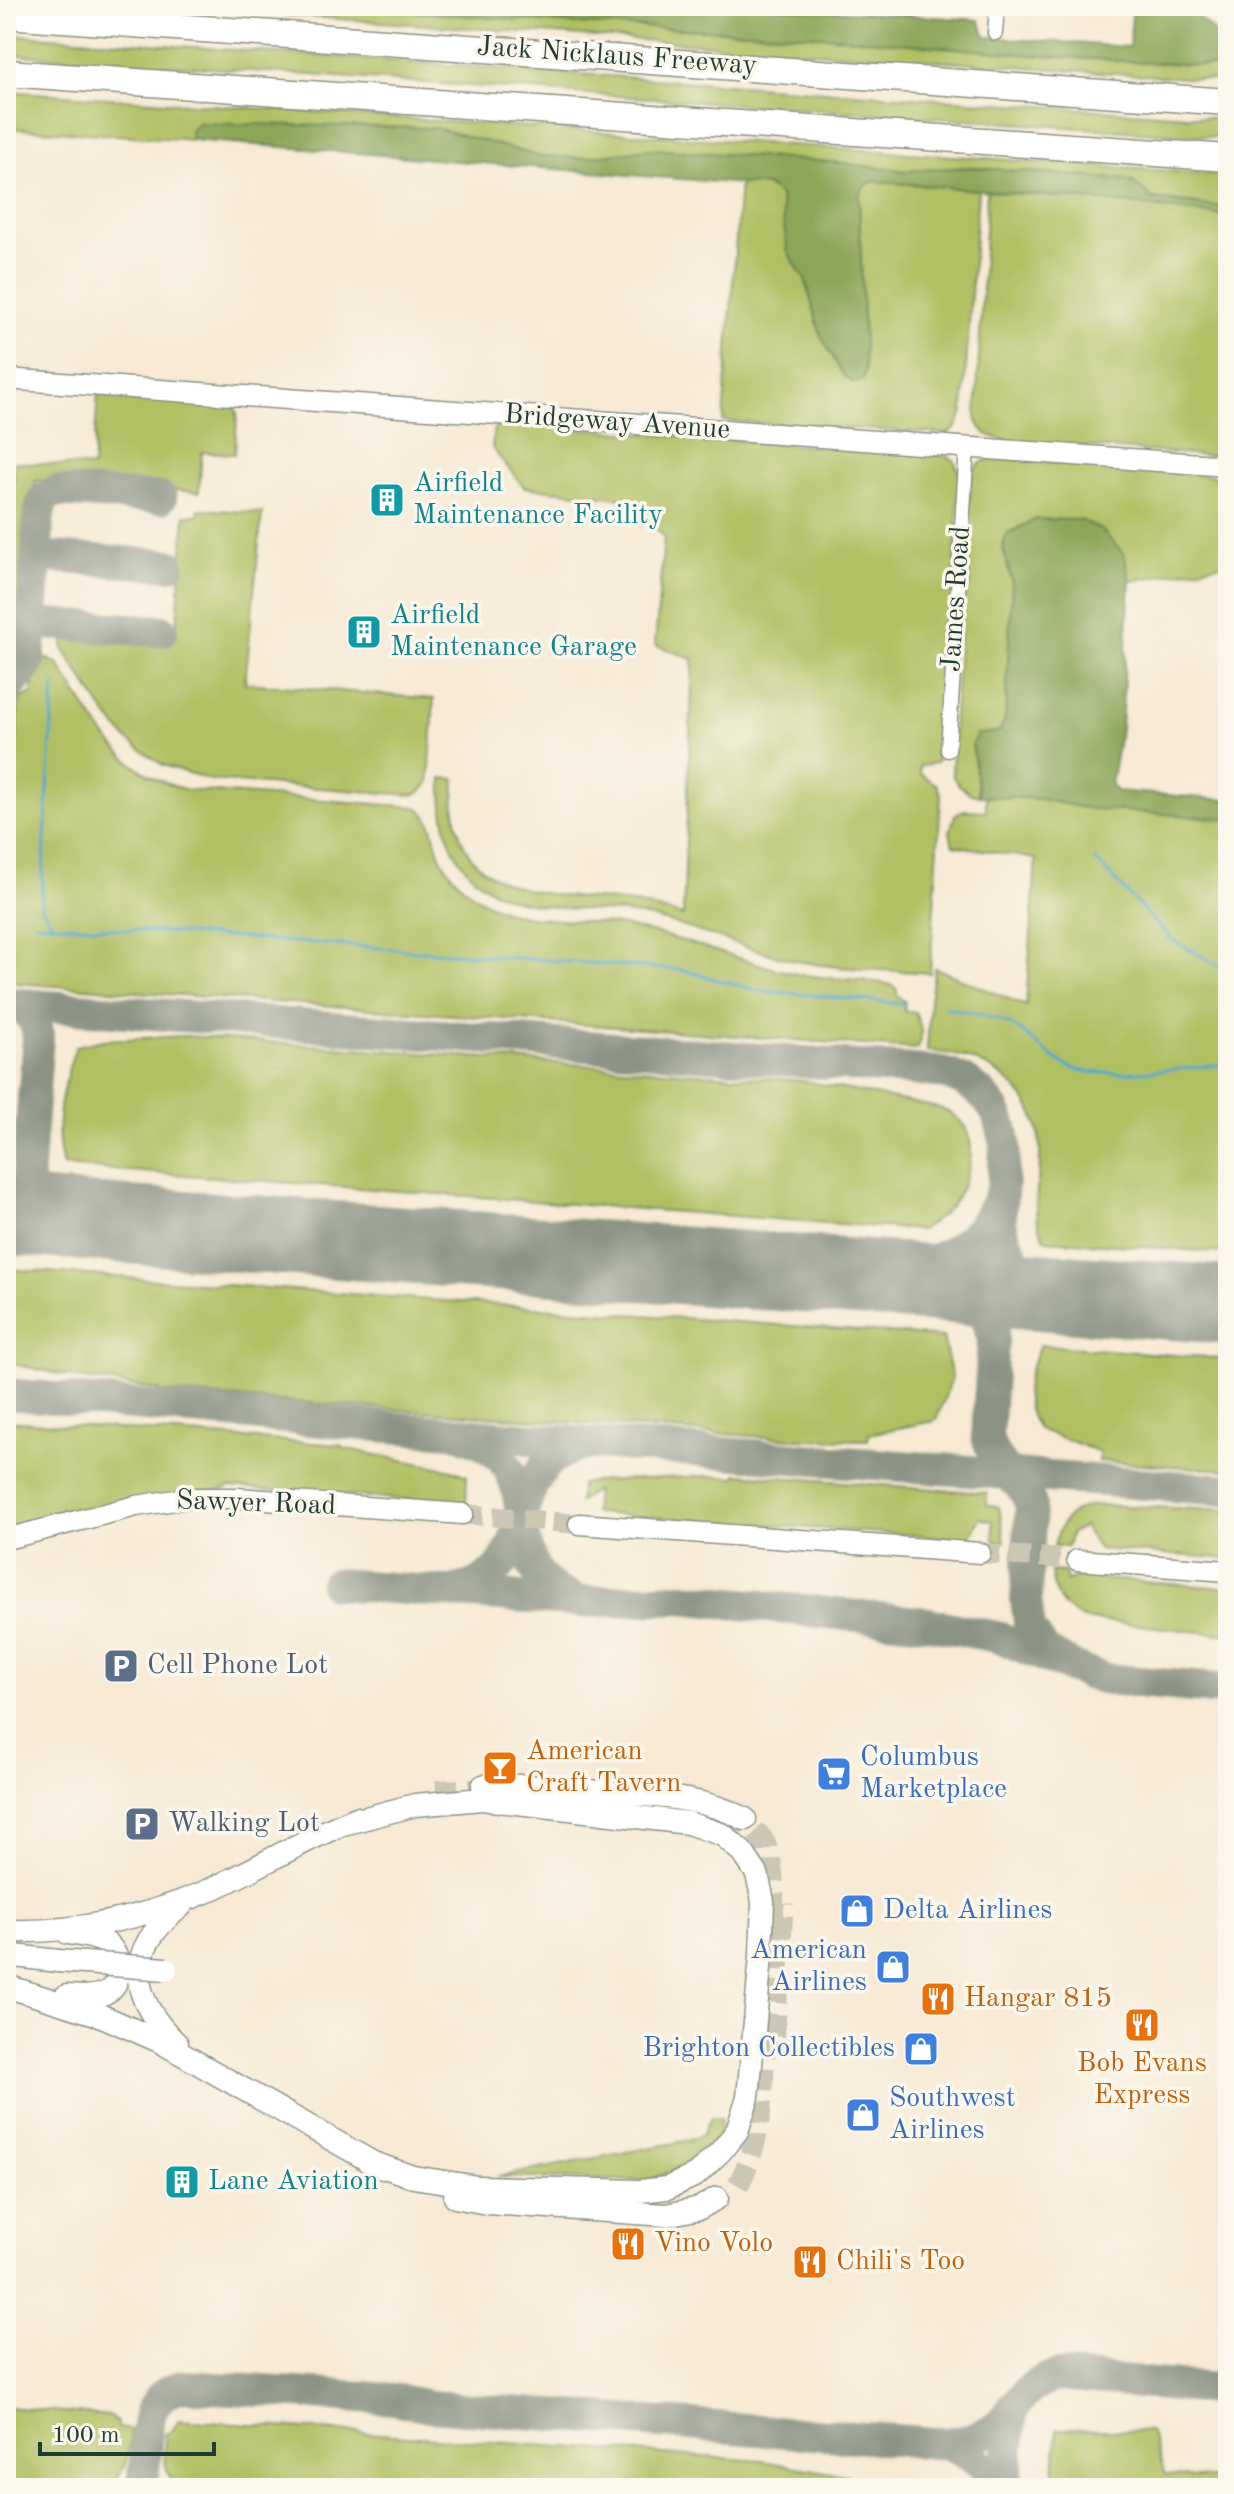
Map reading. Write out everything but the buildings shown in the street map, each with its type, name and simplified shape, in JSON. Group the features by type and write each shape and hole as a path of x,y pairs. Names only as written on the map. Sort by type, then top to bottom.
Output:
{"highway":[{"name":"Jack Nicklaus Freeway","path":"6,15 1228,102"},
{"name":"Jack Nicklaus Freeway","path":"6,73 1228,158"}],"main road":[{"path":"197,2061 155,2020 142,1993 139,1972 142,1951 153,1932 180,1907 306,1839 433,1791 487,1785 686,1799 717,1806 745,1819"},
{"path":"343,1824 415,1805 504,1800 701,1826 723,1835 743,1853 757,1874 762,1891 761,1956 748,2097 737,2131 696,2175 667,2188 640,2191 459,2185 413,2177 368,2161"},
{"path":"48,1931 142,1914 203,1893"},
{"path":"6,1931 79,1935 107,1944 118,1964 117,1979 112,1989 96,1996 83,1997 6,1985"},
{"path":"6,1955 166,1969"},
{"path":"6,1985 102,2016 197,2061 368,2161 424,2187 455,2197 487,2203 666,2215 700,2208 717,2198"}],"street":[{"path":"995,33 997,6"},
{"name":"Bridgeway Avenue","path":"6,379 1228,466"},
{"name":"James Road","path":"948,750 967,447"},
{"name":"Sawyer Road","path":"6,1539 136,1506 189,1498 237,1498 463,1514"},
{"path":"579,1524 980,1553"},
{"path":"1077,1560 1228,1571"}],"green space":[{"path":"154,6 338,6 577,24 811,35 1043,56 1228,67 1228,81"},
{"path":"338,6 754,6 979,20 986,37 1129,47 1133,6 1187,6 1228,45 1228,67 1043,56 811,35 577,24"},
{"path":"6,34 1228,119 1228,138 6,54"},
{"path":"6,91 1228,175 1228,208 1153,199 1126,180 969,167 907,171 832,162 650,149 580,158 538,156 436,128 190,131 193,140 6,128"},
{"path":"198,123 436,128 538,156 580,158 650,149 832,162 907,171 969,167 1126,180 1153,199 1228,208 1228,216 1106,201 874,181 864,186 859,195 865,372 863,380 853,383 844,376 821,336 805,279 788,253 780,196 768,186 193,140 190,131"},
{"path":"874,181 978,190 963,412 956,428 948,434 723,421 740,182 768,186 780,196 788,253 805,279 821,336 844,376 859,194 864,186"},
{"path":"987,191 1228,216 1228,457 1009,441 984,432 976,417"},
{"path":"98,393 218,401 234,407 237,412 235,454 202,452 199,492 36,480 27,602 21,610 6,613 6,568 15,462 93,467"},
{"path":"501,423 947,456 954,460 960,474 942,755 935,763 920,766 919,773 937,785 941,795 930,973 802,962 645,916 520,901 485,886 462,864 445,824 442,778 455,779 456,818 465,847 481,868 503,881 530,890 631,903 683,916 693,659 655,645 664,537 630,499 524,487 492,448 494,428"},
{"path":"997,458 1228,477 1228,563 1130,581 1124,554 1003,548 1012,583 1005,720 1000,731 977,735 972,743 979,796 969,793 952,775 954,715 971,477 981,463"},
{"path":"199,509 262,513 245,683 434,699 429,783 419,793 412,795 211,780 163,765 129,741 110,720 63,649 64,638 75,631 176,637 185,515 198,515"},
{"path":"1036,519 1081,520 1102,530 1124,554 1130,582 1121,727 1111,785 1116,791 1228,800 1228,819 1085,808 1040,799 979,796 972,743 977,735 1000,731 1005,720 1012,583 1003,548 1006,534"},
{"path":"48,659 58,664 110,741 142,771 163,782 187,790 416,807 427,816 439,853 451,874 490,905 537,918 639,929 788,972 892,985 897,990 897,996 905,1002 904,1011 915,1012 921,1031 919,1045 917,1049 16,983 6,974 6,877 19,704 22,698 32,693 35,667"},
{"path":"986,796 1040,799 1085,808 1228,819 1228,1253 1046,1240 1040,1229 1036,1206 1040,1144 1028,1105 1002,1076 985,1066 947,1053 927,1051 935,968 1026,1006 1036,859 953,845 950,832 955,815 964,810 986,811"},
{"path":"185,1036 804,1081 939,1108 964,1125 971,1146 970,1157 965,1180 955,1200 921,1230 63,1166 59,1120 63,1090 76,1046 103,1040"},
{"path":"6,1269 943,1337 952,1378 934,1421 869,1434 868,1440 793,1439 161,1392 78,1378 13,1364 6,1359"},
{"path":"1040,1345 1228,1359 1228,1470 1099,1461 1100,1452 1038,1429 1026,1397 1031,1367"},
{"path":"6,1421 341,1445 342,1448 452,1470 467,1476 466,1504 228,1487 6,1529"},
{"path":"737,1474 987,1493 987,1505 999,1507 1005,1542 994,1541 993,1521 980,1518 969,1539 594,1513 596,1490 579,1502 581,1484 736,1477"},
{"path":"1094,1505 1228,1510 1228,1559 1098,1549 1084,1526 1071,1533 1067,1547 1054,1546 1067,1518 1079,1509"},
{"path":"1051,1571 1065,1572 1067,1581 1087,1571 1102,1579 1228,1588 1228,1635 1083,1619 1069,1611 1060,1600"},
{"path":"711,2118 721,2118 720,2135 676,2169 655,2178 644,2181 497,2177 690,2140 702,2135"},
{"path":"6,2407 109,2416 119,2428 131,2430 123,2469 107,2488 6,2488"},
{"path":"179,2420 762,2461 919,2488 175,2488 165,2462 165,2448 166,2433 171,2432"},
{"path":"1057,2429 1150,2431 1165,2474 1228,2480 1228,2488 1053,2488"}],"waterway":[{"path":"52,923 41,907 54,686"},
{"path":"1095,859 1171,939 1228,971"},
{"path":"36,923 682,970 755,990 904,1004"},
{"path":"945,1007 1007,1023 1066,1066 1089,1072 1128,1073 1228,1064"}],"taxiway":[{"path":"6,691 29,663 39,512 44,498 56,491 161,498"},
{"path":"36,556 169,565"},
{"path":"32,623 162,631"},
{"path":"6,1003 938,1072 964,1081 985,1097 993,1108 999,1119 1005,1146 987,1437 993,1453 1023,1489 1031,1504 1026,1600 1030,1629 1045,1651 1087,1674"},
{"path":"6,1216 20,1204 26,1192 38,1037 34,1022 18,1004"},
{"path":"28,1178 29,1195 34,1207 61,1220"},
{"path":"852,1278 919,1265 959,1247 976,1233 1000,1194"},
{"path":"1002,1227 1011,1251 1025,1270 1044,1284 1068,1294"},
{"path":"941,1284 974,1301 980,1307 991,1334"},
{"path":"6,1394 532,1439 1228,1490"},
{"path":"467,1437 494,1452 510,1471 518,1494 532,1564 547,1583 574,1599"},
{"path":"455,1590 484,1580 502,1563 540,1473 557,1456 585,1445"},
{"path":"335,1584 585,1602 681,1598 927,1623 1001,1638 1105,1679 1228,1690"},
{"path":"140,2488 151,2413 157,2401 167,2392 183,2386 394,2399 429,2406 936,2443 982,2435 998,2425 1039,2382 1057,2376 1228,2390"},
{"path":"1006,2488 1014,2405"},
{"path":"940,2443 974,2458 997,2488"}],"runway":[{"path":"6,1216 1228,1305"}],"tunnel":[{"path":"463,1514 579,1524"},
{"path":"980,1553 1077,1560"},
{"path":"436,1791 483,1790"},
{"path":"727,1815 753,1830 765,1843 772,1876 773,1920"},
{"path":"774,2036 783,1903"},
{"path":"738,2185 754,2146 758,2125 766,2018"}],"place":[{"name":"Airfield Maintenance Facility","path":"387,500"},
{"name":"Airfield Maintenance Garage","path":"364,632"},
{"name":"Cell Phone Lot","path":"121,1666"},
{"name":"American Craft Tavern","path":"500,1768"},
{"name":"Columbus Marketplace","path":"834,1774"},
{"name":"Walking Lot","path":"142,1824"},
{"name":"Delta Airlines","path":"857,1911"},
{"name":"American Airlines","path":"893,1967"},
{"name":"Hangar 815","path":"938,1999"},
{"name":"Bob Evans Express","path":"1142,2025"},
{"name":"Brighton Collectibles","path":"921,2049"},
{"name":"Southwest Airlines","path":"863,2115"},
{"name":"Lane Aviation","path":"182,2182"},
{"name":"Vino Volo","path":"628,2244"},
{"name":"Chili's Too","path":"810,2262"}]}
